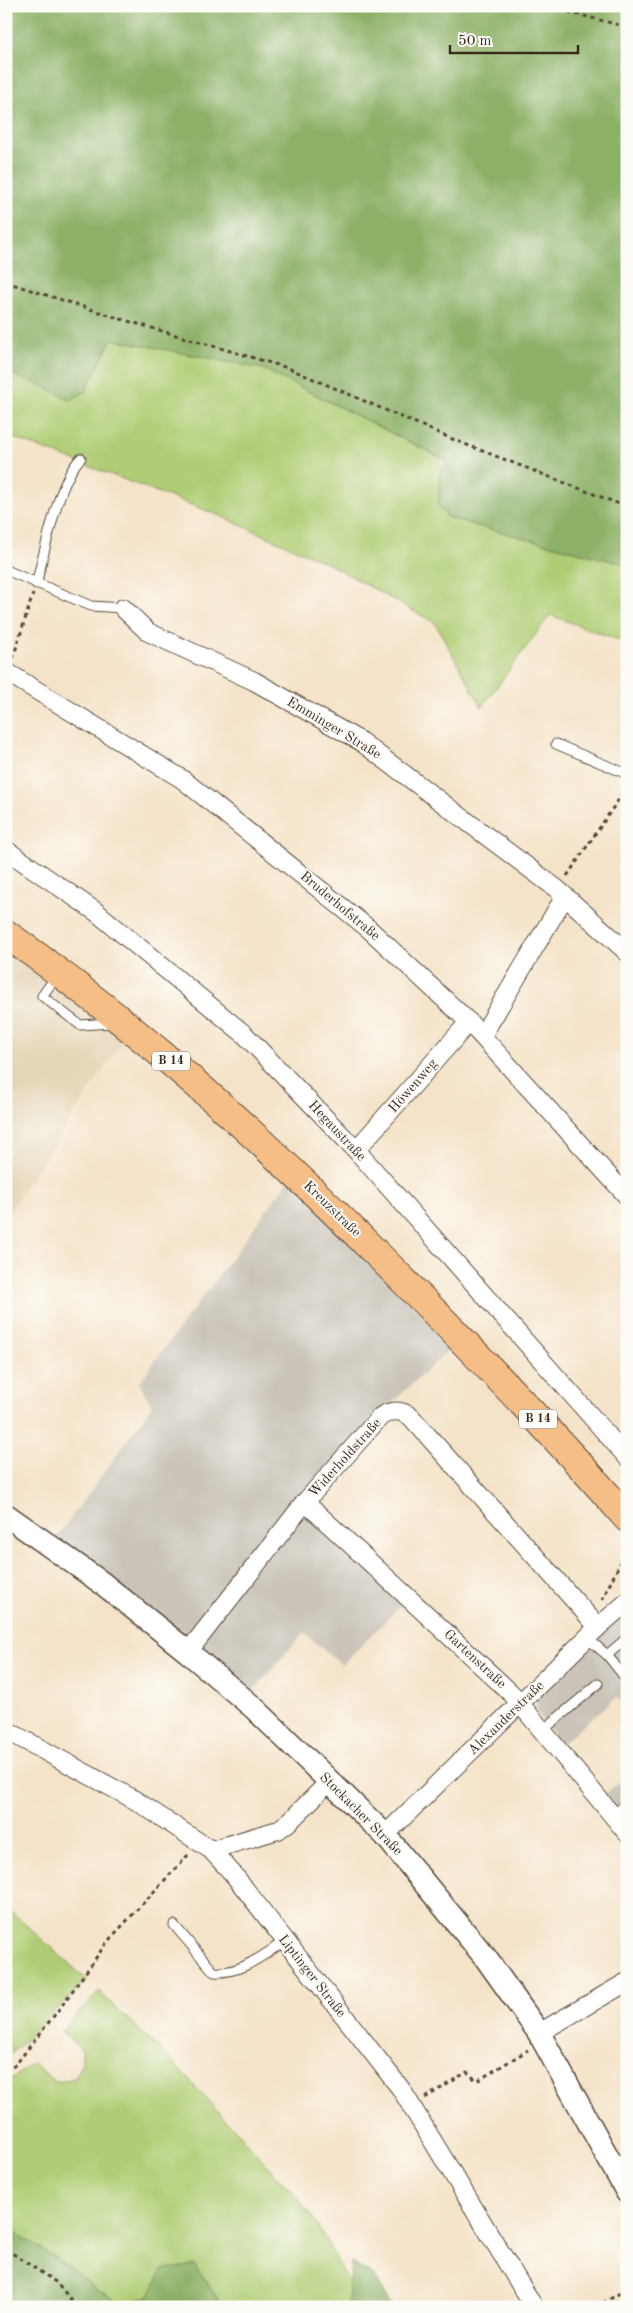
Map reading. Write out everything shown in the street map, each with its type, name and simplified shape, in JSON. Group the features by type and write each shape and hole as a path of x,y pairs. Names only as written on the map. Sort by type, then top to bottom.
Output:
{"main road":[{"name":"Kreuzstraße","path":"6,934 60,972 124,1022 212,1096 325,1202 460,1336 625,1512"}],"street":[{"name":"Emminger Straße","path":"123,608 148,632 254,681 360,741 483,831 565,896 627,952"},
{"name":"Bruderhofstraße","path":"7,674 182,779 369,928 469,1022 627,1196"},
{"name":"Hegaustraße","path":"6,850 95,911 244,1034 356,1150 627,1457"},
{"path":"482,1036 565,896"},
{"name":"Höwenweg","path":"356,1150 469,1022"},
{"name":"Widerholdstraße","path":"188,1652 306,1502 380,1417 388,1412 404,1412 592,1633"},
{"name":"Gartenstraße","path":"306,1502 504,1687 627,1833"},
{"name":"Stockacher Straße","path":"6,1515 102,1583 188,1652 254,1708 385,1834 485,1957 541,2037 627,2192"},
{"name":"Alexanderstraße","path":"385,1834 592,1633 627,1602"},
{"name":"Liptinger Straße","path":"6,1730 135,1800 206,1847 234,1876 412,2107 534,2307"},
{"path":"206,1847 278,1830 290,1821 329,1782"},
{"path":"541,2037 627,1982"}],"lane":[{"path":"36,584 54,518 71,467 81,458"},
{"name":"Emminger Straße","path":"6,570 91,606 123,608"},
{"path":"556,744 627,774"},
{"path":"592,1633 607,1656 627,1680"},
{"path":"607,1656 627,1638"},
{"path":"542,1731 598,1684"},
{"path":"612,1816 627,1803"},
{"path":"174,1925 214,1972 228,1973 242,1968 285,1941"}],"path":[{"path":"545,6 627,27"},
{"path":"6,282 121,319 288,368 457,442 627,507"},
{"path":"7,674 36,584"},
{"path":"576,863 627,787"},
{"path":"592,1633 597,1610 627,1548"},
{"path":"6,2072 16,2064 55,2015 108,1941 206,1847"},
{"path":"412,2107 467,2072 478,2081 541,2037"},
{"path":"6,2250 57,2284 77,2307"},
{"path":"596,2307 627,2289"}],"shaded area":[{"path":"6,943 126,1035 6,1216"},
{"path":"289,1180 453,1346 381,1413 303,1498 406,1600 342,1665 304,1633 250,1694 54,1541 152,1406 139,1383"},
{"path":"627,1609 627,1710 617,1697 560,1745 538,1713 535,1698"},
{"path":"627,1775 627,1831 600,1799"}],"green space":[{"path":"6,6 627,6 627,565 448,518 438,505 440,473 446,460 263,369 112,339 85,392 70,400 43,386 6,372"},
{"path":"112,339 263,369 441,458 438,505 448,518 627,565 627,643 550,615 482,707 435,623 329,564 218,515 6,435 6,372 43,386 70,400 85,392"},
{"path":"6,1907 87,1980 6,2059"},
{"path":"99,1992 168,2057 309,2211 349,2282 348,2307 224,2307 194,2265 162,2270 150,2295 123,2304 96,2289 72,2269 22,2237 6,2221 6,2083 33,2063 56,2082 75,2078 82,2065 82,2050 61,2031"},
{"path":"6,2221 22,2237 72,2269 96,2289 123,2304 150,2295 162,2270 194,2265 224,2307 6,2307"},
{"path":"351,2262 374,2276 391,2307 348,2307"}]}
